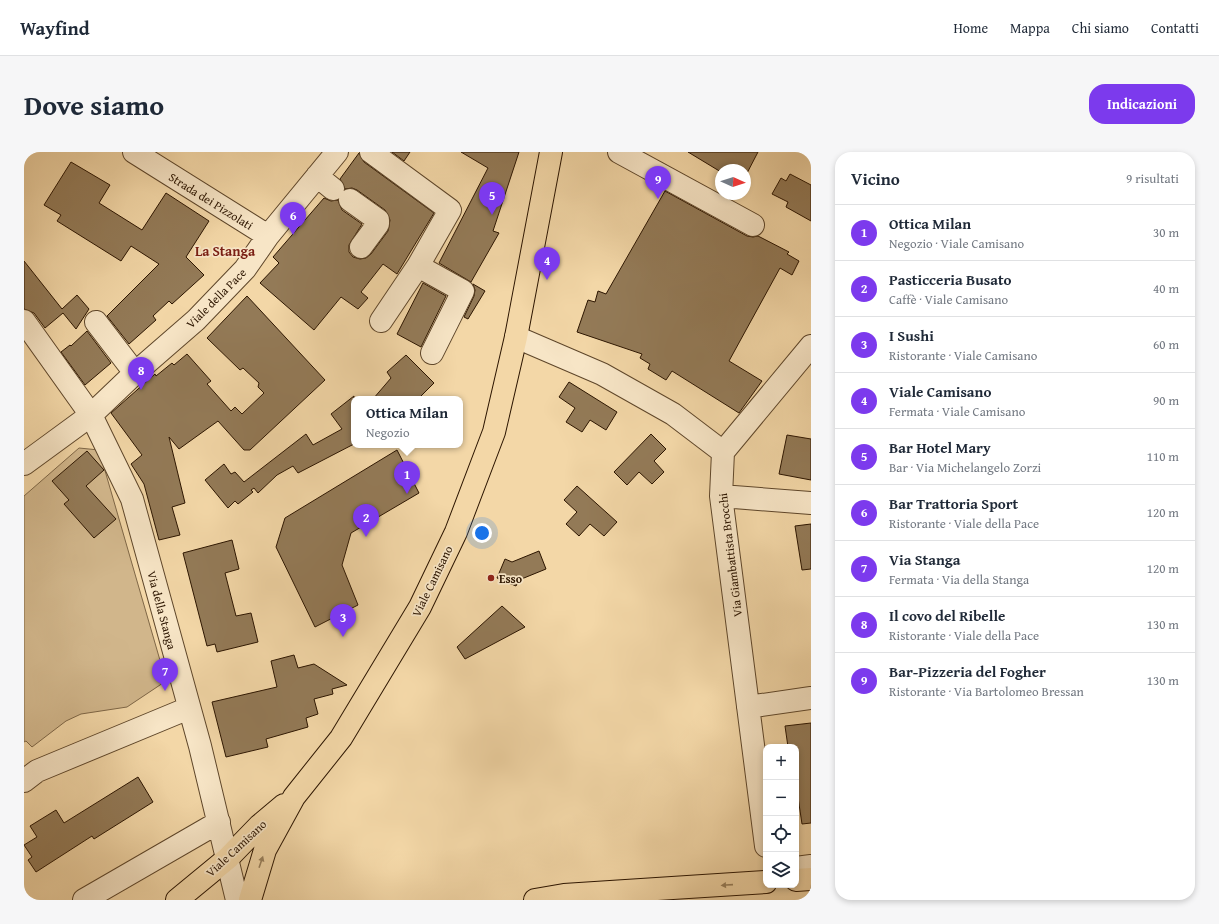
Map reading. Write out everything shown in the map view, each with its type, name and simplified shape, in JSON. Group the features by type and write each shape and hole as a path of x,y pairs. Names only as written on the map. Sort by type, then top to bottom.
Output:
{"main road":[{"name":"Viale Camisano","path":"250,900 265,850 294,797 341,738 420,607 456,532 494,432 516,338 551,152"},
{"name":"Viale Camisano","path":"177,900 228,858 259,826 294,797"},
{"path":"799,880 811,880"},
{"path":"535,900 564,895 763,882"}],"street":[{"name":"Strada dei Pizzolati","path":"134,152 268,236"},
{"name":"Viale della Pace","path":"24,464 91,415 135,373 196,320 245,269 268,236 334,188 337,152"},
{"path":"371,152 450,210 418,266 381,321"},
{"path":"619,152 753,225"},
{"path":"334,188 378,220 378,224 361,247"},
{"path":"418,266 463,291 432,353"},
{"path":"24,321 91,415"},
{"path":"96,322 135,373"},
{"path":"516,338 602,374 673,414 723,452 811,346"},
{"name":"Via della Stanga","path":"91,415 132,499 219,822 237,900"},
{"name":"Via Giambattista Brocchi","path":"723,452 721,496 763,823"},
{"path":"721,496 811,503"},
{"path":"748,707 811,698"},
{"path":"24,781 37,771 189,708"},
{"path":"84,900 219,822"},
{"path":"799,868 811,866"}],"shaded area":[{"path":"79,448 99,450 166,681 127,707 81,714 66,721 32,747 26,741 24,742 24,496"}],"building":[{"path":"392,152 410,152 404,161"},
{"path":"461,152 519,152 493,231 499,233 471,282 439,263 488,168"},
{"path":"688,152 758,152 751,165 751,164 715,164 715,168"},
{"path":"359,153 364,162 434,213 397,274 383,264 361,292 368,298 358,309 341,297 314,330 260,283 279,263 273,257 324,198 331,201 338,200 342,210 362,224 349,245 349,252 353,257 360,259 366,258 371,254 388,231 390,220 385,210 357,190 352,188 345,189 340,179"},
{"path":"71,162 110,185 99,203 142,230 166,193 209,221 186,257 204,275 172,304 169,301 153,316 156,320 129,344 107,316 159,264 131,246 121,261 57,221 61,215 44,205"},
{"path":"790,174 811,185 811,221 786,207 788,202 772,194 781,178 786,181"},
{"path":"665,191 747,236 758,236 789,252 787,254 799,261 792,275 780,268 729,361 762,381 739,413 672,371 666,380 648,369 650,364 640,358 642,354 577,332 588,300 595,302 598,291 606,294"},
{"path":"24,261 62,309 77,295 89,309 76,329 63,313 45,328 34,313 24,309"},
{"path":"423,283 446,296 421,347 397,334"},
{"path":"473,284 485,291 468,319 464,317 474,296 475,290"},
{"path":"247,296 325,380 250,450 244,450 218,421 179,449 169,437 185,503 172,507 180,535 159,540 144,484 131,464 142,455 111,413 155,374 156,376 172,363 174,365 187,354 211,381 207,384 231,411 235,407 242,414 264,393 258,387 259,383 243,368 240,370 207,338"},
{"path":"87,331 111,363 85,385 61,352 70,345 71,346"},
{"path":"406,355 434,383 421,396 376,396 391,378 387,372"},
{"path":"569,382 617,412 606,430 590,420 582,432 566,422 575,408 559,397"},
{"path":"351,398 351,446 298,473 293,466 277,475 258,493 254,488 251,490 253,492 238,504 235,501 228,508 205,480 224,464 231,474 235,472 244,482 306,434 313,445 342,429 331,414"},
{"path":"651,434 666,449 654,461 664,472 652,484 639,472 627,485 614,472"},
{"path":"787,435 811,439 811,480 779,474"},
{"path":"397,450 419,493 351,533 342,565 358,605 315,627 276,547 285,518"},
{"path":"87,451 104,470 86,486 116,519 94,538 64,504 69,500 52,481"},
{"path":"577,486 617,522 604,536 590,524 579,536 566,524 577,512 564,500"},
{"path":"811,524 811,569 802,570 795,526"},
{"path":"232,540 239,569 225,573 236,616 251,613 258,642 217,652 215,644 207,646 183,553"},
{"path":"539,551 546,569 519,580 516,586 497,578 505,559 512,562"},
{"path":"502,606 525,627 465,659 457,647"},
{"path":"294,655 298,668 314,664 347,685 332,689 333,694 314,699 318,714 306,718 308,727 266,739 268,747 226,757 212,702 277,687 271,661"},
{"path":"811,723 811,823 802,824 799,804 799,744 788,744 785,726"},
{"path":"138,777 153,802 94,839 92,836 36,872 28,860 32,857 24,845 37,837 30,826 56,810 64,823"}],"place":[{"name":"Bar-Pizzeria del Fogher","path":"658,199"},
{"name":"Bar Hotel Mary","path":"492,215"},
{"name":"Bar Trattoria Sport","path":"293,235"},
{"name":"Viale Camisano","path":"547,280"},
{"name":"Il covo del Ribelle","path":"141,390"},
{"name":"Ottica Milan","path":"407,494"},
{"name":"Pasticceria Busato","path":"366,537"},
{"name":"Esso","path":"491,578"},
{"name":"I Sushi","path":"343,637"},
{"name":"Via Stanga","path":"165,691"}],"district":[{"name":"La Stanga","path":"225,251"}]}
